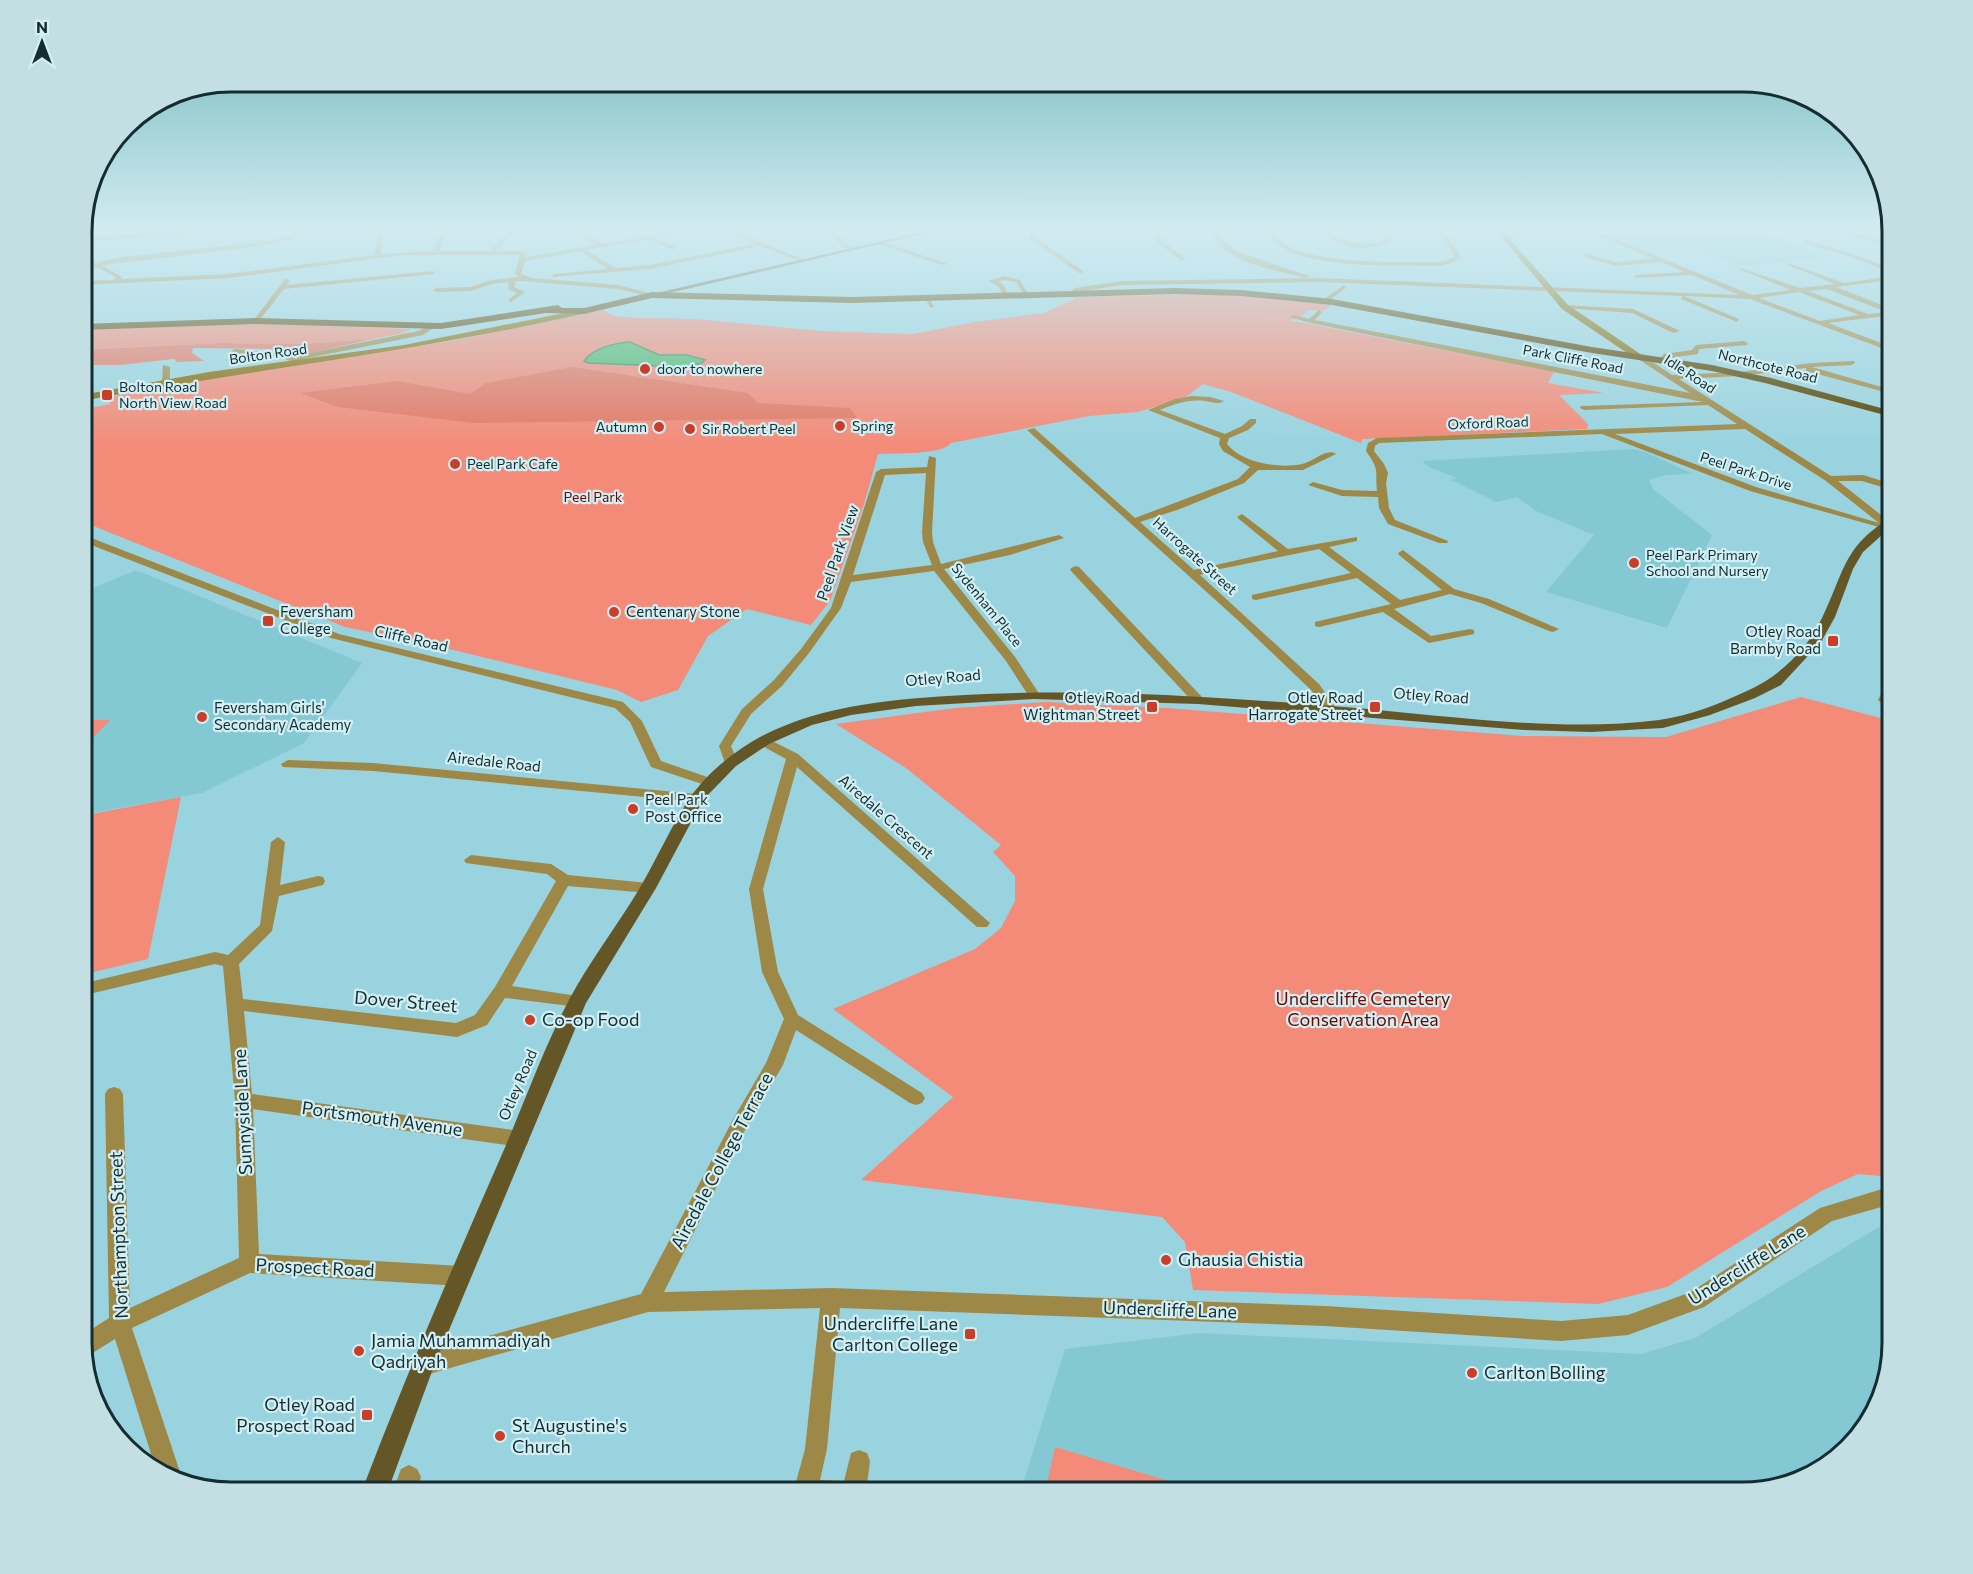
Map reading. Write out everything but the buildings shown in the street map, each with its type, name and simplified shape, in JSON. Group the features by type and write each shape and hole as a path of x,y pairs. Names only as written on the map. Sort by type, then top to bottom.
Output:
{"highway":[{"name":"Northcote Road","path":"852,300 950,300"},
{"name":"Northcote Road","path":"1320,300 1740,374 1882,411"},
{"name":"Bolton Road","path":"584,311 627,301"},
{"path":"92,327 256,321 433,326 615,303"},
{"path":"546,310 584,311"}],"main road":[{"name":"Otley Road","path":"378,1482 422,1365 578,1000 648,888 697,798 732,763 764,741 807,722 851,711 916,702 1034,695 1197,700 1524,726 1591,728 1663,724 1705,712 1776,682 1815,642 1829,617 1847,569 1857,550 1882,531"}],"street":[{"path":"256,321 273,300"},
{"name":"Idle Road","path":"1560,300 1565,307 1669,377 1829,479 1882,521"},
{"path":"1689,300 1737,320"},
{"path":"1761,300 1882,346"},
{"path":"1825,300 1867,316"},
{"path":"1864,300 1882,308"},
{"path":"1868,302 1880,300"},
{"path":"1565,307 1633,311 1676,331"},
{"name":"Bolton Road","path":"92,395 447,339 584,311"},
{"path":"1310,321 1319,312"},
{"path":"1820,322 1882,314"},
{"name":"Park Cliffe Road","path":"1293,317 1702,398"},
{"path":"235,351 285,356 299,363 300,357 420,333 433,326"},
{"path":"1663,359 1667,356 1695,352 1696,347 1744,343"},
{"path":"1669,377 1740,374 1792,367 1851,363"},
{"path":"166,367 166,382"},
{"path":"1809,369 1882,389"},
{"path":"1220,401 1189,397 1152,410 1224,437 1245,428 1253,421"},
{"path":"1584,408 1710,404"},
{"name":"Oxford Road","path":"1443,541 1391,522 1384,508 1381,483 1383,473 1380,464 1370,451 1371,445 1377,441 1745,426"},
{"name":"Harrogate Street","path":"1031,430 1135,521 1315,687 1332,711"},
{"name":"Peel Park Drive","path":"1603,432 1753,489 1882,524"},
{"path":"1224,437 1223,444 1226,449 1256,467 1303,467 1332,454"},
{"name":"Sydenham Place","path":"931,464 928,542 938,569 1011,659 1034,695"},
{"name":"Peel Park View","path":"732,763 725,746 746,712 778,683 836,608 881,472 931,464"},
{"path":"1135,521 1177,507 1240,481 1256,467"},
{"path":"1829,479 1863,478 1882,484"},
{"path":"1313,485 1342,493 1382,494"},
{"path":"1242,517 1287,553"},
{"path":"846,579 938,569 988,559 1059,538"},
{"path":"1192,574 1218,566 1353,539"},
{"name":"Cliffe Road","path":"92,543 335,636 619,705 636,721 645,744 657,764 711,783"},
{"path":"1322,546 1398,604"},
{"path":"1403,553 1450,591 1485,601 1553,628"},
{"path":"1075,569 1197,700"},
{"path":"1256,597 1359,574"},
{"path":"1319,624 1386,609 1450,591"},
{"path":"1386,609 1429,640 1470,632"},
{"name":"Airedale Crescent","path":"764,741 793,757 982,923"},
{"path":"793,757 756,889 760,928 770,972 792,1019 916,1098"},
{"name":"Airedale Road","path":"288,764 373,766 697,798"},
{"path":"92,987 215,958 231,962 267,927 278,842"},
{"path":"471,860 551,870 564,880 648,888"},
{"name":"Dover Street","path":"235,1004 457,1030 481,1020 501,991 564,880"},
{"path":"272,892 318,881"},
{"name":"Sunnyside Lane","path":"231,962 244,1100 249,1263"},
{"path":"501,991 578,1000"},
{"name":"Airedale College Terrace","path":"648,1302 741,1121 774,1065 792,1019"},
{"name":"Northampton Street","path":"114,1094 120,1323 166,1467"},
{"name":"Portsmouth Avenue","path":"244,1100 520,1139"},
{"name":"Undercliffe Lane","path":"422,1365 648,1302 831,1298 1325,1316 1561,1330 1628,1325 1697,1300 1827,1214 1882,1198"},
{"name":"Prospect Road","path":"92,1341 120,1323 249,1263 460,1276"},
{"path":"808,1482 816,1449 831,1298"},
{"path":"856,1482 859,1461"}],"shaded area":[{"path":"373,339 297,356 271,349 193,348 192,353 204,361 177,362 174,359 120,365 92,365 92,349 220,343 302,344"},
{"path":"630,342 659,355 687,355 705,360 687,367 584,361 593,353 611,345"},
{"path":"572,367 748,393 758,403 850,408 857,418 474,423 338,407 300,393 397,381 470,394 486,383"},
{"name":"Peel Park Primary School and Nursery","path":"1633,449 1645,452 1693,474 1666,475 1649,480 1653,489 1712,535 1667,628 1546,592 1594,535 1536,511 1517,497 1497,502 1451,480 1457,478 1429,467 1422,461"},
{"name":"Feversham Girls' Secondary Academy","path":"136,570 362,663 304,743 202,793 92,813 92,588"},
{"name":"Carlton Bolling","path":"1882,1225 1882,1343 1879,1371 1874,1388 1863,1413 1841,1442 1820,1459 1787,1475 1770,1480 1742,1482 1023,1482 1065,1349 1200,1333 1641,1354 1695,1338"}],"green space":[{"name":"Peel Park","path":"1071,300 1293,300 1331,305 1324,311 1309,310 1298,319 1289,320 1554,372 1548,383 1604,393 1559,395 1588,424 1587,429 1362,439 1361,443 1231,392 1203,384 1186,397 1138,412 1089,416 951,443 938,450 878,454 864,504 830,601 811,625 747,609 708,636 678,690 641,702 617,690 437,646 345,627 92,525 92,408 110,404 110,397 179,382 451,341 603,310 613,316 637,318 694,319 821,331 913,334 975,322 1044,313"},
{"path":"262,324 411,329 404,333 373,339 302,344 220,343 92,349 92,329"},
{"name":"Undercliffe Cemetery Conservation Area","path":"1801,697 1882,718 1882,1176 1858,1174 1821,1191 1667,1287 1598,1304 1193,1290 1185,1242 1162,1217 861,1180 953,1097 833,1009 975,949 1001,928 1015,901 1015,876 993,852 1001,845 906,768 836,724 955,708 1045,702 1167,708 1522,736 1666,737"},
{"path":"92,720 110,720 92,739"},
{"path":"181,797 148,959 92,972 92,814"},
{"path":"1055,1447 1172,1482 1047,1482"}],"place":[{"name":"door to nowhere","path":"645,369"},
{"name":"Bolton Road North View Road","path":"107,395"},
{"name":"Spring","path":"840,426"},
{"name":"Autumn","path":"659,427"},
{"name":"Sir Robert Peel","path":"690,429"},
{"name":"Peel Park Cafe","path":"455,464"},
{"name":"Peel Park Primary School and Nursery","path":"1634,563"},
{"name":"Centenary Stone","path":"614,612"},
{"name":"Feversham College","path":"268,621"},
{"name":"Otley Road Barmby Road","path":"1833,641"},
{"name":"Otley Road Wightman Street","path":"1152,707"},
{"name":"Otley Road Harrogate Street","path":"1375,707"},
{"name":"Feversham Girls' Secondary Academy","path":"202,717"},
{"name":"Peel Park Post Office","path":"633,809"},
{"name":"Co-op Food","path":"530,1020"},
{"name":"Ghausia Chistia","path":"1166,1260"},
{"name":"Undercliffe Lane Carlton College","path":"970,1334"},
{"name":"Jamia Muhammadiyah Qadriyah","path":"359,1351"},
{"name":"Carlton Bolling","path":"1472,1373"},
{"name":"Otley Road Prospect Road","path":"367,1415"},
{"name":"St Augustine's Church","path":"500,1436"}]}
